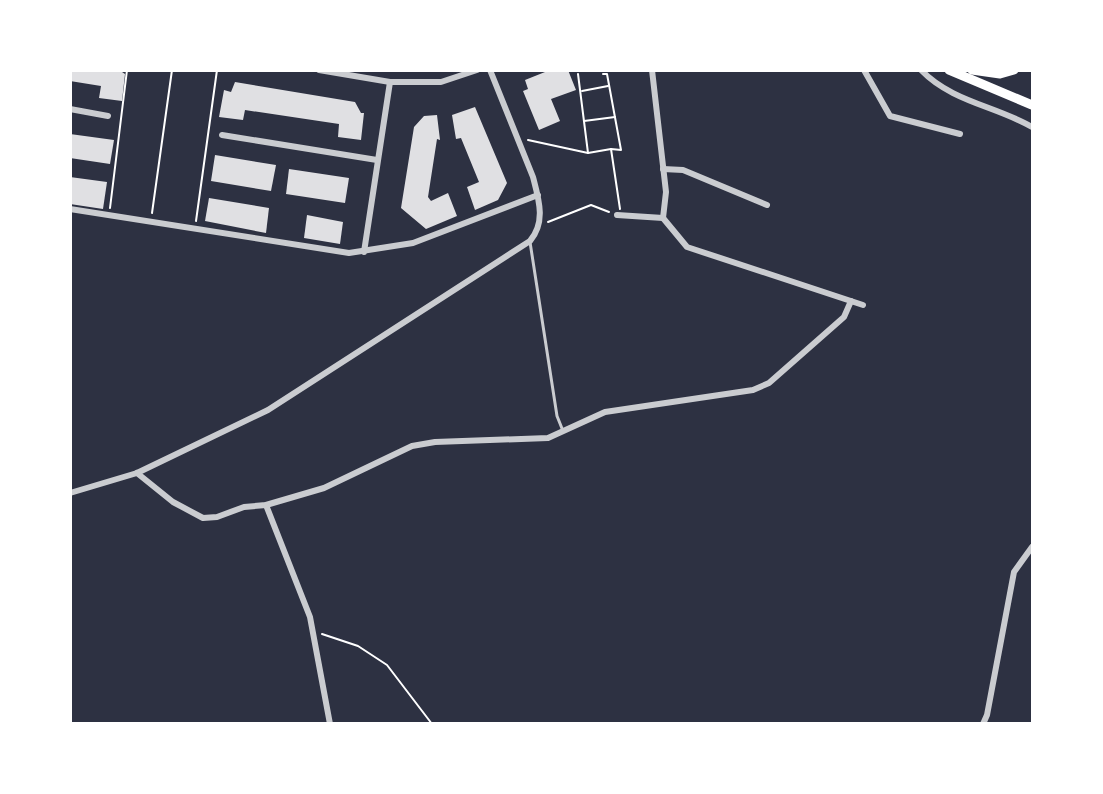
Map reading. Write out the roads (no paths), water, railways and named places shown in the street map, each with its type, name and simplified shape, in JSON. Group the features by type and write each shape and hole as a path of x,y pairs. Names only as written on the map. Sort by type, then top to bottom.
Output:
{"highway":[{"path":"949,70 1032,105"},
{"path":"972,70 1000,74 1014,70"}],"street":[{"path":"318,70 390,82 441,82 477,70"},
{"path":"70,493 138,473 268,410 530,241 541,222 538,195 490,70"},
{"path":"652,70 666,192 663,218 687,247 862,304"},
{"path":"864,70 891,116 960,134"},
{"path":"921,70 931,81 962,99 1032,127"},
{"path":"364,252 390,82"},
{"path":"70,110 108,116"},
{"path":"222,135 377,160"},
{"path":"663,169 683,170 767,205"},
{"path":"70,209 150,224 349,253 413,243 538,195"},
{"path":"619,215 663,218"},
{"path":"138,473 173,502 203,518 217,517 244,507 266,505 324,488 412,446 435,442 548,438 605,412 753,390 769,383 844,317 851,301"},
{"path":"266,505 313,632 330,723"},
{"path":"982,723 987,715 1014,572 1032,547"}],"lane":[{"path":"530,241 557,416 563,431"}]}
